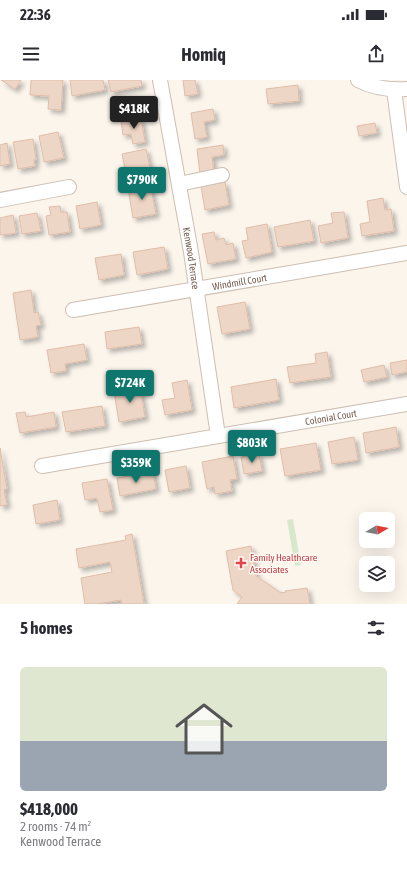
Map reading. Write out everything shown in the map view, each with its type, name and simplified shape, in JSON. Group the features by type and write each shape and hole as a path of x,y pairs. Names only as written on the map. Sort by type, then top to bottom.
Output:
{"street":[{"name":"Kenwood Terrace","path":"160,80 191,252 218,436"},
{"path":"358,80 364,83 400,89 407,187"},
{"path":"178,184 222,175"},
{"path":"0,200 69,188"},
{"name":"Windmill Court","path":"73,310 407,253"},
{"name":"Colonial Court","path":"42,466 407,404"}],"green space":[{"path":"293,519 301,565 295,566 287,520"}],"building":[{"path":"1,80 21,80 15,89"},
{"path":"31,80 63,80 61,110 48,109 49,96 30,95"},
{"path":"70,80 103,80 105,90 72,96"},
{"path":"108,80 141,80 142,86 111,92"},
{"path":"183,80 195,80 198,94 185,96"},
{"path":"298,85 299,101 268,104 266,89"},
{"path":"213,109 215,120 204,122 207,137 195,139 191,113"},
{"path":"141,118 145,142 133,144 131,134 123,135 121,121"},
{"path":"375,123 377,133 359,136 357,126"},
{"path":"58,132 64,158 44,162 39,136"},
{"path":"33,139 36,160 34,160 35,166 18,169 13,142"},
{"path":"7,143 10,164 0,166 0,145"},
{"path":"223,145 224,155 212,157 214,171 200,173 197,149"},
{"path":"146,149 151,173 127,178 122,154"},
{"path":"225,182 229,205 205,210 201,186"},
{"path":"150,184 156,214 133,218 128,188"},
{"path":"383,198 385,210 391,209 394,231 362,236 360,224 370,222 367,201"},
{"path":"97,202 101,225 80,229 76,206"},
{"path":"60,206 61,212 67,212 70,232 49,235 46,216 51,215 49,207"},
{"path":"344,212 348,238 321,243 318,226 333,223 331,213"},
{"path":"37,213 41,231 22,234 19,216"},
{"path":"13,215 16,233 0,235 0,218"},
{"path":"310,220 314,241 278,247 274,227"},
{"path":"267,224 272,252 246,258 242,241 248,240 246,228"},
{"path":"214,232 216,240 224,238 226,245 233,243 236,259 208,264 202,234"},
{"path":"164,247 168,269 137,275 133,252"},
{"path":"121,254 124,275 99,280 95,258"},
{"path":"31,290 34,313 38,312 41,325 36,326 38,337 20,340 13,293"},
{"path":"245,302 250,329 222,334 217,307"},
{"path":"139,327 142,344 107,349 105,332"},
{"path":"84,344 87,360 65,364 66,371 51,373 47,350"},
{"path":"327,352 331,377 290,383 287,367 316,363 315,354"},
{"path":"407,360 407,372 392,375 390,363"},
{"path":"384,365 387,377 364,382 361,370"},
{"path":"276,379 279,400 234,408 231,387"},
{"path":"187,380 192,410 165,415 162,400 175,398 172,383"},
{"path":"140,387 145,417 119,422 114,392"},
{"path":"102,406 105,426 66,432 62,412"},
{"path":"25,412 26,417 54,412 56,427 20,433 16,413"},
{"path":"396,427 399,447 366,453 363,433"},
{"path":"354,437 358,460 332,464 328,442"},
{"path":"316,443 321,470 285,476 280,449"},
{"path":"0,448 7,489 4,490 7,505 0,506"},
{"path":"259,454 262,471 244,474 241,457"},
{"path":"233,456 237,479 230,480 232,491 215,494 214,487 207,489 202,462"},
{"path":"186,466 190,488 169,492 165,470"},
{"path":"153,472 156,489 120,496 117,478"},
{"path":"107,479 113,510 100,512 97,498 85,500 82,483"},
{"path":"57,500 60,520 36,524 33,505"},
{"path":"132,534 144,604 122,604 121,600 97,604 85,604 81,578 112,572 110,562 79,568 76,549 126,540 125,536"},
{"name":"Family Healthcare Associates","path":"251,546 256,576 281,593 286,592 285,591 307,588 310,604 237,604 242,597 233,590 226,551"}],"place":[{"name":"Family Healthcare Associates","path":"241,563"}]}
